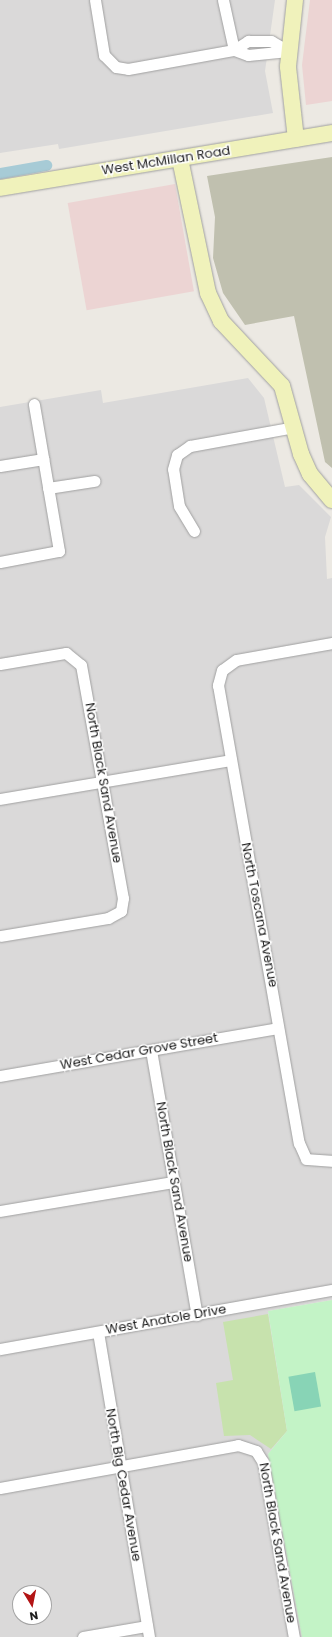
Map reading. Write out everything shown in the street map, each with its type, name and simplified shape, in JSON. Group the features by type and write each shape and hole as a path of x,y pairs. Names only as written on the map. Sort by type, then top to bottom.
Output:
{"street":[{"path":"95,0 104,55 111,64 128,69 234,50 248,55 288,51"},
{"path":"223,0 234,50"},
{"path":"295,0 288,51 288,89 296,139"},
{"name":"West McMillan Road","path":"0,188 332,133"},
{"path":"180,159 208,293 221,321 282,386 310,474 332,500"},
{"path":"0,562 59,551 34,404"},
{"path":"194,531 179,506 173,469 177,455 190,446 295,427"},
{"path":"0,466 43,459"},
{"path":"48,488 94,481"},
{"name":"North Toscana Avenue","path":"332,643 236,660 222,670 218,686 299,1143 306,1159 332,1161"},
{"name":"North Black Sand Avenue","path":"0,664 66,653 74,657 81,665 124,898 121,911 108,918 0,936"},
{"path":"0,799 231,760"},
{"name":"West Cedar Grove Street","path":"0,1076 278,1028"},
{"name":"North Black Sand Avenue","path":"151,1050 197,1315"},
{"path":"0,1211 174,1182"},
{"name":"West Anatole Drive","path":"0,1349 332,1290"},
{"name":"North Big Cedar Avenue","path":"98,1332 119,1466 148,1632"},
{"name":"North Black Sand Avenue","path":"119,1466 238,1445 256,1451 263,1462 294,1637"},
{"path":"0,1488 119,1466"},
{"path":"83,1637 148,1632"}],"shaded area":[{"path":"0,0 275,0 265,71 273,113 59,149 58,144 0,153"},
{"path":"310,0 332,0 332,101 306,105 302,65"},
{"path":"332,157 332,468 325,462 294,316 245,325 223,293 213,258 215,217 207,176"},
{"path":"175,184 194,291 87,310 68,203"},
{"path":"248,378 264,398 285,487 299,485 331,517 325,537 327,579 332,578 332,1300 268,1311 287,1431 268,1454 302,1637 0,1637 0,407 101,390 103,403"}],"green space":[{"path":"332,1300 332,1637 302,1637 268,1454 287,1431 268,1311"},
{"path":"268,1314 287,1431 271,1449 250,1435 224,1436 216,1383 233,1380 223,1322"},
{"path":"315,1372 321,1406 294,1411 288,1377"}],"waterway":[{"path":"0,173 46,165"}]}
